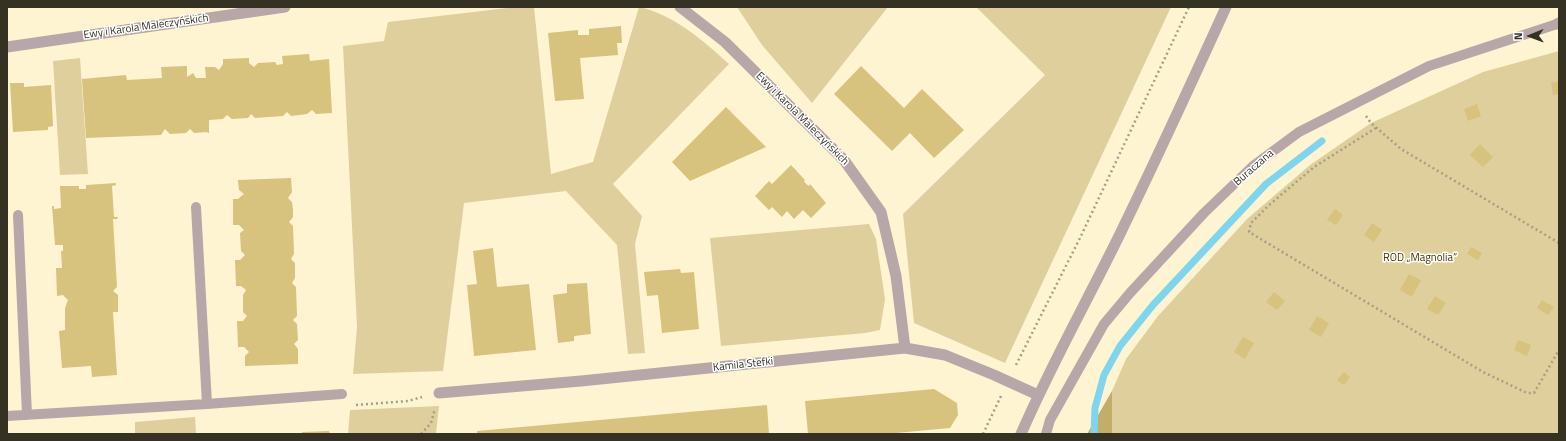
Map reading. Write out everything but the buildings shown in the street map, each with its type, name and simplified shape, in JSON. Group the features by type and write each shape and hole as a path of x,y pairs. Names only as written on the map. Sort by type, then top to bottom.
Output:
{"street":[{"name":"Ewy i Karola Maleczyńskich","path":"7,47 285,7"},
{"name":"Ewy i Karola Maleczyńskich","path":"680,7 725,42 844,160 881,212 896,276 905,348"},
{"path":"1021,434 1038,395 1121,232 1226,7"},
{"name":"Kamila Stefki","path":"439,393 581,381 905,348 945,355 1038,395"}],"lane":[{"name":"Buraczana","path":"1046,434 1050,420 1104,324 1130,293 1204,213 1253,166 1299,132 1429,66 1558,24"},
{"path":"196,207 207,404"},
{"path":"18,215 27,415"},
{"path":"7,416 342,394"}],"path":[{"path":"984,434 1008,381 1080,238 1189,7"},
{"path":"1371,124 1401,149 1559,243"},
{"path":"1376,128 1314,167 1268,206 1251,223 1249,232 1483,372 1527,393 1534,393 1559,350"},
{"path":"349,405 408,401 439,393 432,423 421,434"}],"green space":[{"path":"516,7 534,7 551,174 593,162 639,7 676,22 699,38 729,64 613,184 642,216 635,244 645,353 628,354 617,245 566,191 464,203 443,371 353,374 357,327 343,46 384,41 388,22"},
{"path":"737,7 888,7 812,103 762,45"},
{"path":"976,7 1171,7 1005,363 914,323 903,214 1045,75"},
{"name":"ROD „Magnolia”","path":"1559,51 1559,434 1112,434 1112,391 1126,359 1158,316 1247,219 1310,165 1371,123 1483,72"},
{"path":"80,58 88,174 60,175 53,61"},
{"path":"869,224 876,239 885,299 880,330 865,333 721,346 710,238"},
{"path":"439,406 436,434 348,434 350,410"},
{"path":"195,417 196,434 135,434 135,422"}],"shaded area":[{"path":"1112,391 1112,434 1087,434"}],"waterway":[{"path":"1094,434 1095,408 1104,375 1120,346 1153,305 1266,184 1322,141"}]}
